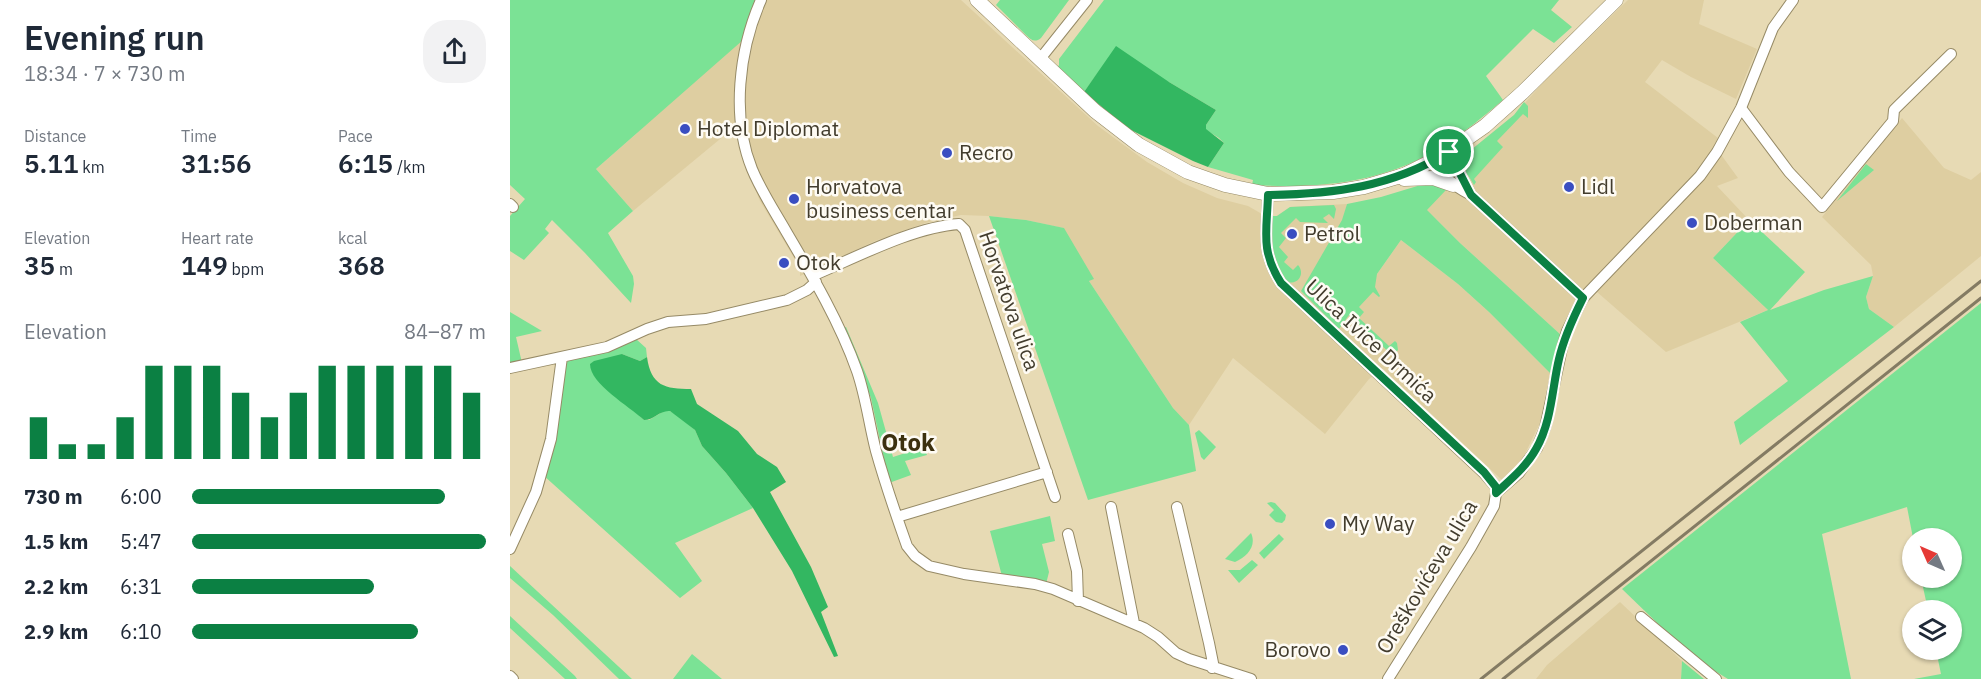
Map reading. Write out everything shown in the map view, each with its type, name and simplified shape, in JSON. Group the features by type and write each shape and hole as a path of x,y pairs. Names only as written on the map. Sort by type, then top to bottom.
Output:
{"street":[{"path":"761,0 744,59 740,103 742,131 752,169 814,279 857,370 866,399 876,450 907,546 915,556 929,566 1053,589 1134,623 1158,637 1176,652 1212,668 1251,679"},
{"path":"977,0 1095,111 1139,145 1204,178 1268,195 1342,191 1389,180 1418,169 1446,154 1485,126 1523,92 1616,0"},
{"path":"1040,59 1087,0"},
{"name":"Oreškovićeva ulica","path":"1388,679 1471,547 1494,506 1496,493 1519,473 1541,439 1567,331 1583,298 1700,176 1717,152 1741,108 1773,28 1793,0"},
{"path":"1741,108 1789,172 1822,207 1893,121 1894,110 1951,54"},
{"path":"1446,154 1440,162 1453,185"},
{"path":"1446,154 1471,195"},
{"path":"1389,180 1433,178 1471,195 1583,298"},
{"name":"Ulica Ivice Drmića","path":"1268,195 1266,246 1273,269 1281,283 1484,472 1496,487 1496,493"},
{"name":"Horvatova ulica","path":"510,368 607,347 647,328 668,322 706,319 787,300 807,290 814,279 918,232 959,224 965,230 1055,497"},
{"path":"511,547 536,492 551,439 562,357"},
{"path":"897,517 1047,472"},
{"path":"1112,507 1134,623"},
{"path":"1177,507 1209,642 1212,668"},
{"path":"1068,534 1077,571 1078,601"},
{"path":"1641,617 1716,679"}],"shaded area":[{"path":"755,0 961,0 1098,126 1147,162 1183,183 1217,198 1248,206 1262,214 1275,217 1290,207 1347,204 1343,220 1339,328 1401,240 1458,284 1550,373 1540,423 1523,458 1502,480 1383,369 1369,379 1325,434 1233,358 1189,425 1173,408 1089,281 1093,279 1063,228 1026,220 961,215 925,223 875,241 800,276 800,268 760,201 745,164 737,125 633,211 596,169 636,134 752,9"},
{"path":"1628,0 1704,0 1699,24 1757,49 1736,99 1662,60 1645,82 1718,138 1714,145 1738,178 1717,186 1749,220 1713,258 1768,310 1666,352 1597,292 1561,335 1426,210 1425,212 1438,185 1465,165 1471,150 1514,115 1550,75"},
{"path":"1902,118 1944,168 1971,180 1981,172 1981,256 1894,327 1869,309 1866,297 1873,276 1871,265 1822,217"},
{"path":"1620,602 1682,661 1681,679 1536,679 1547,665"}],"green space":[{"path":"510,0 755,0 743,40 596,169 633,211 608,233 633,276 631,303 552,220 545,229 549,233 524,260 510,251 510,216 525,199 510,185"},
{"path":"1000,0 1069,0 1041,38 1035,41 1028,37 996,5"},
{"path":"1104,0 1559,0 1551,10 1572,27 1554,43 1533,29 1486,76 1503,100 1459,135 1422,158 1399,168 1352,181 1302,186 1252,185 1253,180 1208,167 1224,143 1206,130 1206,125 1216,110 1169,82 1097,74 1084,92 1057,68 1059,59"},
{"path":"1116,46 1216,110 1206,125 1206,129 1224,143 1208,167 1127,128 1084,92"},
{"path":"1524,102 1528,106 1528,118 1523,114 1497,141 1503,147 1474,179 1476,182 1474,185 1466,175 1466,162 1471,150 1514,115"},
{"path":"1866,164 1874,170 1837,201"},
{"path":"1424,184 1436,184 1446,190 1427,210 1561,335 1550,373 1458,284 1401,240 1377,274 1375,287 1380,296 1373,292 1359,307 1364,312 1359,318 1389,346 1395,341 1397,343 1398,350 1393,356 1349,315 1339,329 1301,291 1342,220 1347,204"},
{"path":"1334,205 1336,209 1334,219 1329,214 1323,218 1328,223 1300,222 1296,218 1281,233 1286,238 1279,247 1288,257 1284,262 1293,270 1298,265 1301,272 1297,281 1286,281 1275,268 1272,260 1270,241 1273,216 1277,216 1290,207"},
{"path":"989,216 1026,220 1064,228 1094,279 1089,281 1173,408 1189,425 1196,471 1088,500"},
{"path":"1749,220 1805,272 1770,310 1824,290 1873,276 1866,297 1869,309 1894,327 1740,445 1734,422 1788,381 1740,322 1768,310 1713,258"},
{"path":"1981,303 1981,679 1914,679 1941,674 1938,660 1962,660 1962,600 1926,600 1923,588 1962,588 1962,528 1911,528 1907,507 1822,534 1851,679 1728,679 1678,643 1622,589"},
{"path":"510,312 542,331 516,337 522,363 510,366"},
{"path":"846,327 878,403 893,457 924,447 927,455 905,461 911,475 889,483 871,398 842,328"},
{"path":"636,339 646,348 647,357 640,361 622,354 632,409 644,420 649,420 666,410 679,416 695,430 702,446 753,508 675,543 702,581 680,598 543,475 564,366 568,361"},
{"path":"622,354 640,361 647,357 652,374 661,384 667,387 691,389 697,404 738,431 757,454 777,467 786,482 770,492 811,567 828,607 821,612 838,656 834,657 792,571 753,508 702,446 695,430 670,411 644,420 596,379 590,364"},
{"path":"1199,430 1216,447 1204,460 1201,457 1195,433"},
{"path":"1267,503 1275,503 1286,515 1282,523 1276,522 1269,515 1274,510"},
{"path":"1050,516 1055,541 1042,544 1049,572 1046,584 1002,576 990,531"},
{"path":"1251,533 1253,542 1247,554 1235,562 1225,559"},
{"path":"1279,534 1284,539 1264,559 1259,553"},
{"path":"1252,560 1258,565 1239,583 1228,570 1240,570"},
{"path":"510,566 632,679 619,679 553,615 510,578"},
{"path":"510,616 577,679 565,679 510,628"},
{"path":"692,654 722,679 673,679"},
{"path":"1682,661 1704,679 1681,679"}],"railway":[{"path":"1481,679 1981,281"},
{"path":"1503,679 1981,298"}],"place":[{"name":"Hotel Diplomat","path":"685,129"},
{"name":"Recro","path":"947,153"},
{"name":"Lidl","path":"1569,187"},
{"name":"Horvatova business centar","path":"794,199"},
{"name":"Doberman","path":"1692,223"},
{"name":"Petrol","path":"1292,234"},
{"name":"Otok","path":"784,263"},
{"name":"My Way","path":"1330,524"},
{"name":"Borovo","path":"1343,650"}],"district":[{"name":"Otok","path":"908,443"}],"route":[{"path":"1449,152 1471,195 1583,298 1567,331 1545,428 1537,448 1519,473 1496,493 1496,487 1492,481 1466,454 1281,283 1273,269 1266,246 1268,195 1333,192 1364,187 1404,175 1449,152"}]}
